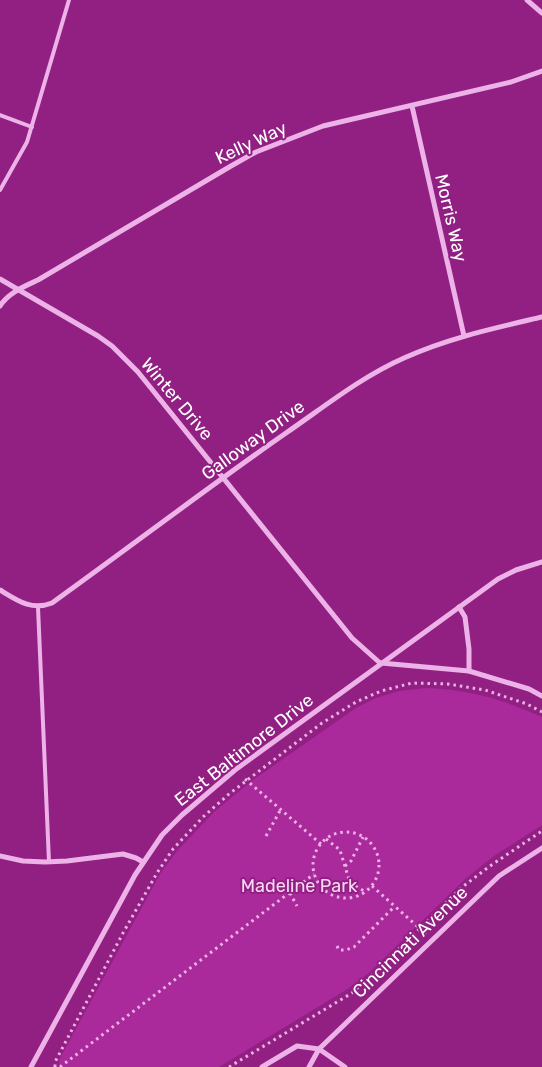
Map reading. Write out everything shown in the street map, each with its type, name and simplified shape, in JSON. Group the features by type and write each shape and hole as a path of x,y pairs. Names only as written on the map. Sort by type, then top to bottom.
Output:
{"street":[{"path":"527,0 542,13"},
{"name":"Kelly Way","path":"0,306 19,289 38,280 256,152 323,126 511,82 542,71"},
{"name":"Morris Way","path":"412,106 464,336"},
{"name":"Winter Drive","path":"0,279 112,346 138,372 352,638 380,663"},
{"name":"Galloway Drive","path":"38,607 52,603 368,376 402,358 432,346 464,336 542,317"},
{"name":"East Baltimore Drive","path":"31,1067 143,862 162,835 182,815 235,770 498,579 516,570 542,562"},
{"path":"0,590 20,602 38,607"},
{"path":"459,607 465,617 469,649 469,671"},
{"path":"380,663 469,671 529,689 542,696"},
{"name":"Cincinnati Avenue","path":"309,1067 319,1049 500,876 542,848"},
{"path":"0,856 24,861 49,862 124,854 143,862"},
{"path":"262,1067 297,1046 319,1049 345,1067"}],"lane":[{"path":"0,190 26,142 32,126 69,0"},
{"path":"0,115 32,126"},
{"path":"38,607 49,862"}],"path":[{"path":"55,1067 55,1062 81,1012 157,873 173,849 203,817 247,780 322,724 356,702 381,691 412,683 448,684 485,690 527,704 542,712"},
{"path":"235,770 321,844"},
{"path":"266,836 281,809"},
{"path":"229,1067 352,993 461,888 482,871 542,831"},
{"path":"354,833 363,837 371,844 379,861 379,871 372,886 366,892 352,898 342,898 325,890 318,883 314,874 314,858 321,844 326,839 334,835 354,833"},
{"path":"345,866 351,861 363,837"},
{"path":"326,839 340,850 350,883 364,889 366,892"},
{"path":"60,1067 314,874"},
{"path":"372,886 432,940"},
{"path":"290,893 297,906"},
{"path":"337,946 339,950 354,947 394,907"}],"green space":[{"name":"Madeline Park","path":"426,688 486,696 542,717 542,825 494,856 464,880 370,972 346,990 219,1067 59,1067 59,1060 160,874 177,851 215,811 253,780 356,708 376,698 399,691"}]}
